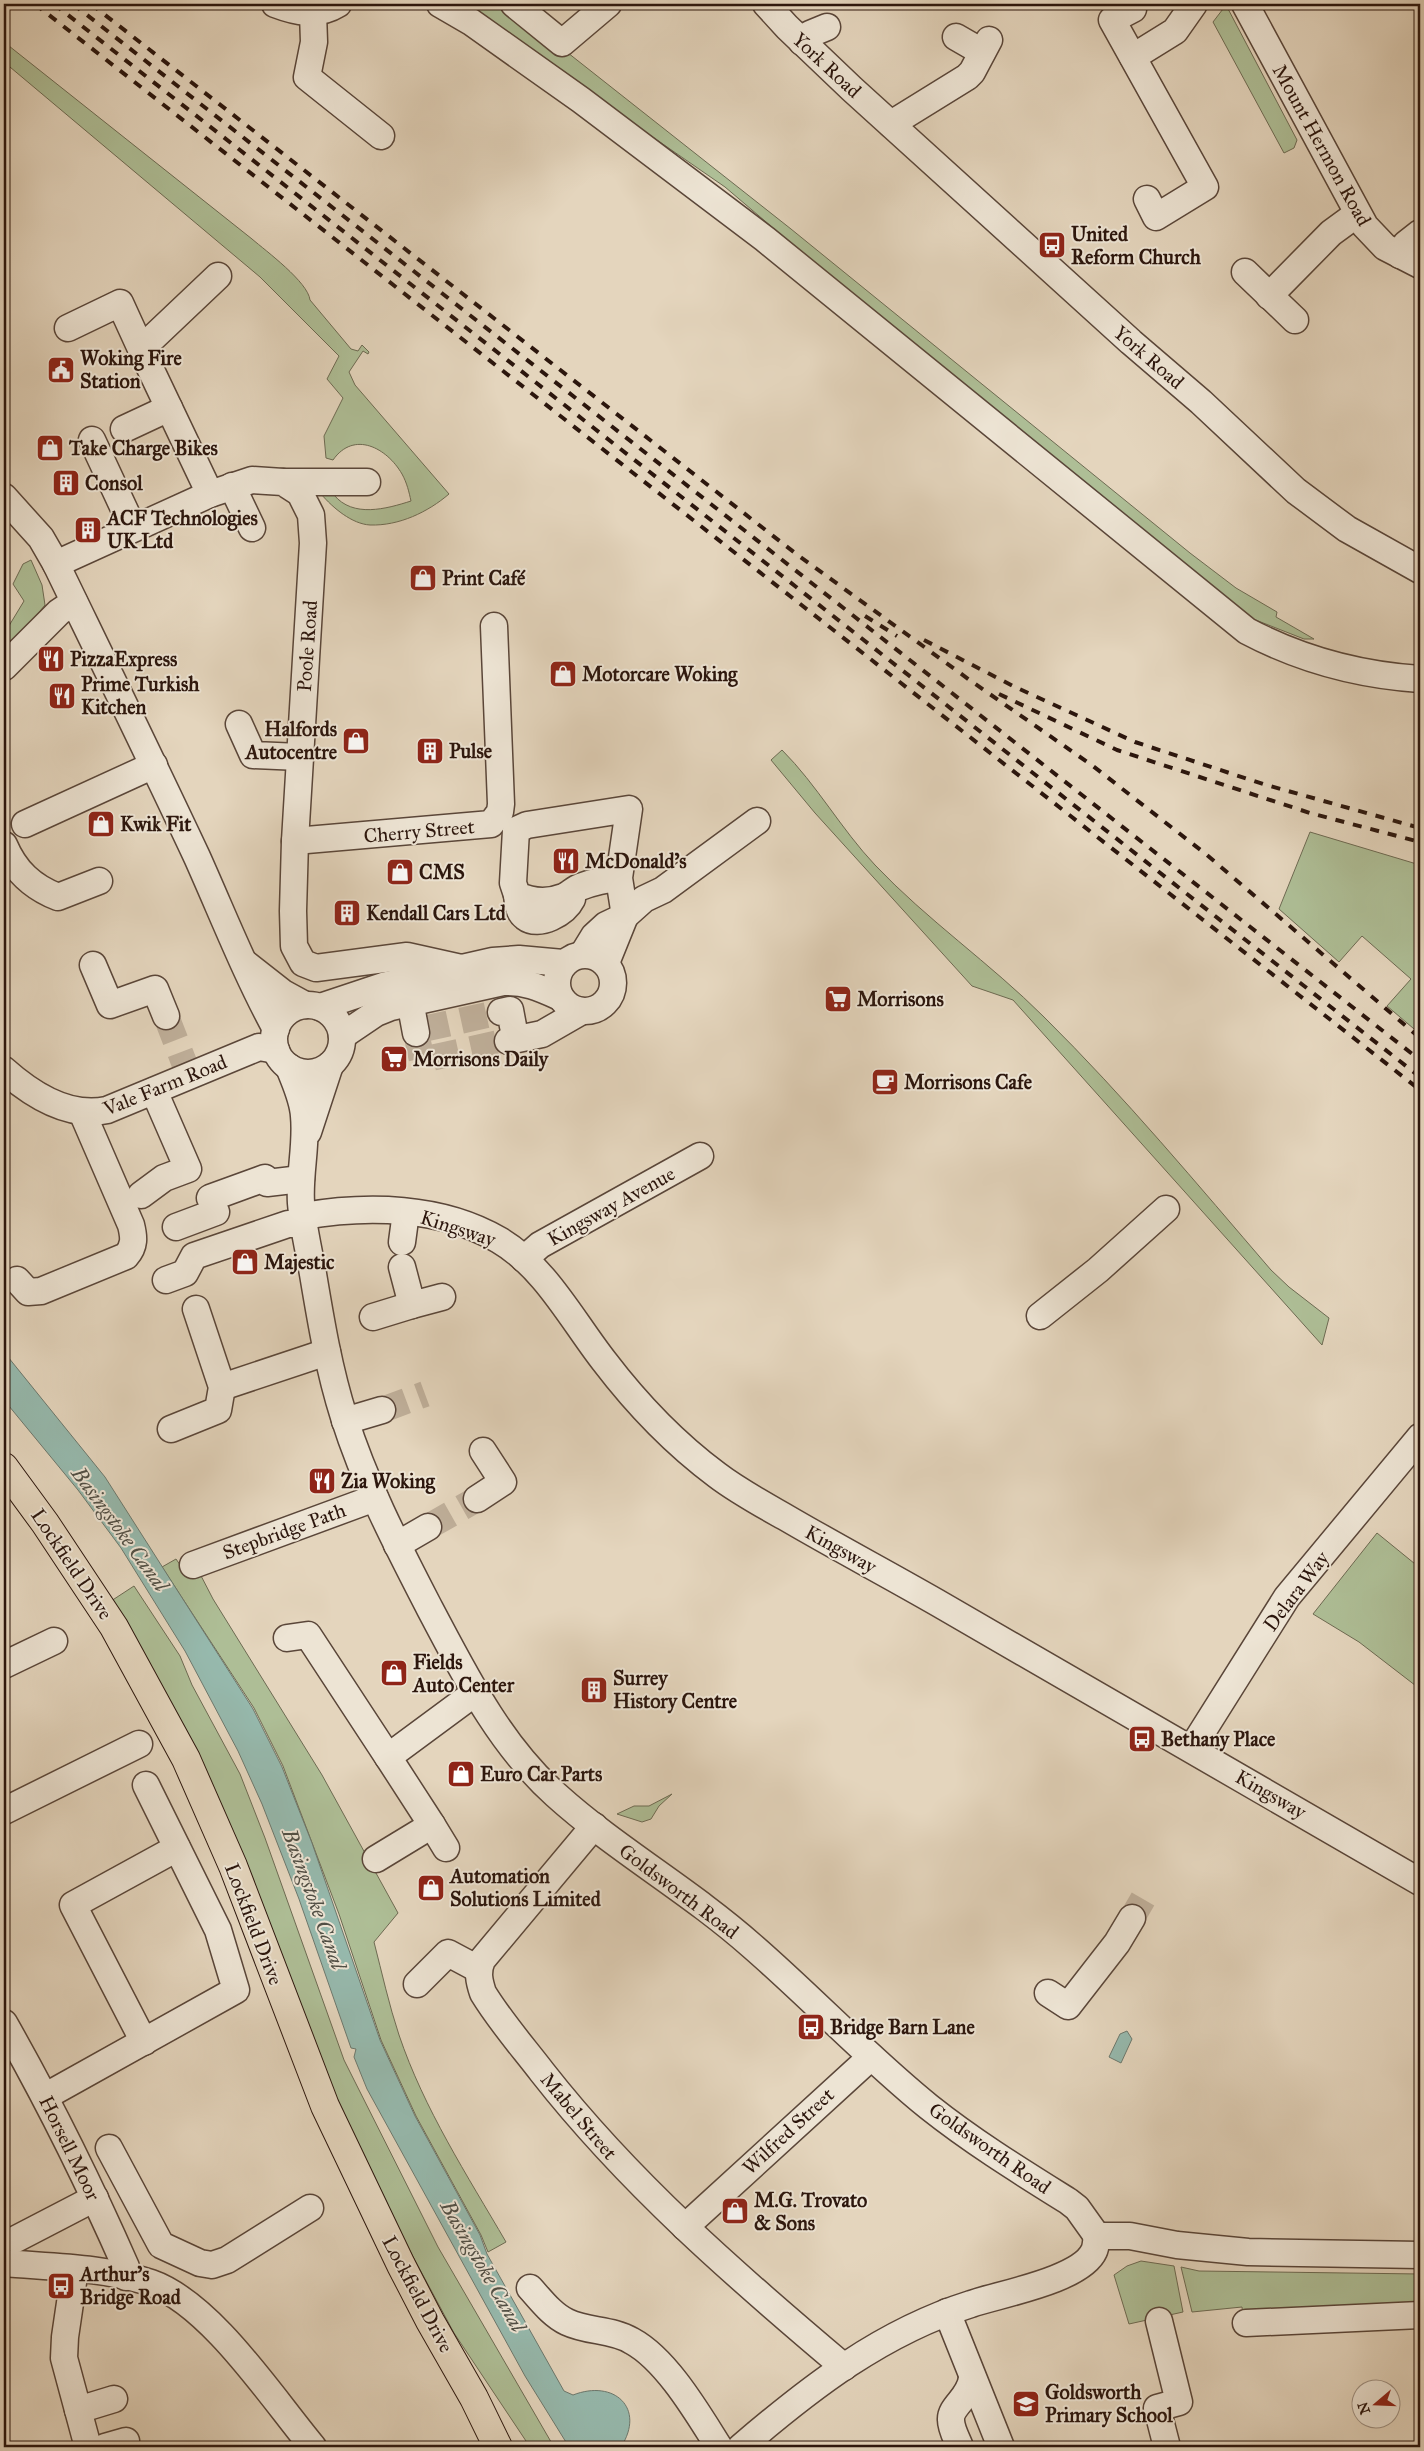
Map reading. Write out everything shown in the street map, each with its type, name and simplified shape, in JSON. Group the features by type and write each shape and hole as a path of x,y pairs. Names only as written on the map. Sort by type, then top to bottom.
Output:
{"main road":[{"name":"Lockfield Drive","path":"4,1467 45,1523 114,1627 175,1737 207,1804 233,1866 325,2106 401,2265 430,2321 474,2398 498,2447"},
{"name":"Lockfield Drive","path":"474,2398 517,2447"}],"street":[{"path":"274,4 312,13 327,11 338,4"},
{"path":"440,4 471,22 581,100 766,239 1247,631 1276,646 1333,666 1376,675 1420,679"},
{"path":"515,4 562,43 608,4"},
{"name":"York Road","path":"766,4 802,42 891,124 1131,342 1201,402 1296,491 1347,529 1420,570"},
{"path":"1133,57 1175,31 1194,4"},
{"name":"Mount Hermon Road","path":"1245,4 1357,214 1372,236 1410,260"},
{"path":"1133,8 1112,20 1205,187 1156,217 1147,199"},
{"path":"312,13 314,42 306,77 381,136"},
{"path":"802,42 810,34 827,27"},
{"path":"891,124 967,77 986,46 956,37"},
{"path":"1269,296 1331,233 1357,214"},
{"path":"1410,260 1406,244 1420,233"},
{"path":"1245,272 1295,320"},
{"path":"141,349 218,276"},
{"path":"68,328 120,303 169,408 221,490 252,528"},
{"path":"124,429 169,408"},
{"path":"92,440 133,528"},
{"path":"56,564 221,490 252,480 367,482"},
{"name":"Poole Road","path":"283,482 300,493 309,508 313,525 295,842 294,946 303,963 316,968 408,956 461,968"},
{"name":"Goldsworth Road","path":"4,497 41,538 56,564 154,765 244,962 301,1098 304,1115 301,1179 303,1220 327,1352 345,1421 375,1498 397,1544 476,1692 498,1728 528,1766 554,1794 749,1943 871,2057 927,2105 985,2150 1077,2208 1097,2236"},
{"path":"4,667 59,612 74,602"},
{"name":"Cherry Street","path":"295,842 491,824 500,812 501,804 494,626"},
{"path":"239,724 253,755 300,757"},
{"path":"25,824 154,765"},
{"path":"619,878 602,880 578,888 564,897 549,901 530,901 517,895 513,883 516,830 527,826 629,809 619,878 625,916"},
{"path":"560,997 556,983 558,973 584,960 600,930 625,916 644,899 663,890 757,821"},
{"path":"4,845 29,881 40,890 58,897 98,881"},
{"path":"313,1006 334,1017 342,1036 339,1052 330,1065 310,1073 300,1072 280,1049 285,1014 294,1008 313,1006 383,986 493,961 519,959 584,960 613,979 610,996 603,1005 594,1010 582,1011 572,1008 560,997 533,985 520,981 503,982 410,1002 376,1013 342,1036"},
{"name":"Goldsworth Road","path":"244,962 283,993 313,1006"},
{"path":"93,965 110,1006 154,989 166,1016"},
{"path":"410,1002 418,1030"},
{"path":"511,1033 542,1034 582,1011"},
{"name":"Vale Farm Road","path":"4,1070 32,1093 82,1112 107,1110 154,1091 188,1070 259,1047 280,1049"},
{"name":"Goldsworth Road","path":"304,1145 330,1065"},
{"path":"141,1195 164,1178 188,1169 154,1091"},
{"path":"17,1280 28,1292 41,1291 126,1256 132,1248 133,1234 131,1225 82,1112"},
{"name":"Kingsway Avenue","path":"524,1259 540,1244 700,1156"},
{"path":"176,1227 216,1212 210,1198 265,1178 267,1182 301,1179"},
{"path":"1040,1316 1098,1270 1166,1208"},
{"name":"Kingsway","path":"166,1280 185,1273 194,1256 288,1224 355,1210 406,1212 432,1216 484,1232 508,1245 524,1259 561,1302 629,1393 670,1435 715,1474 797,1524 1192,1748 1420,1882"},
{"path":"406,1212 402,1254 412,1305"},
{"path":"373,1317 442,1297"},
{"path":"171,1429 218,1410 222,1388 196,1309"},
{"path":"222,1388 327,1352"},
{"path":"345,1421 382,1410"},
{"name":"Delara Way","path":"1192,1748 1284,1601 1418,1443"},
{"path":"477,1499 503,1482 484,1451"},
{"name":"Stepbridge Path","path":"193,1565 375,1498"},
{"path":"397,1544 428,1527"},
{"path":"287,1638 308,1635 446,1848"},
{"path":"4,1665 54,1641"},
{"path":"388,1757 476,1692"},
{"path":"4,1811 139,1744"},
{"path":"46,2096 236,1990 218,1930 146,1785"},
{"path":"376,1859 432,1825"},
{"path":"417,1984 448,1953 478,1969 482,1960 594,1826"},
{"path":"144,2042 74,1905 177,1848"},
{"path":"1048,1993 1068,2006 1117,1943 1132,1918"},
{"name":"Mabel Street","path":"478,1969 479,1981 492,2007 554,2088 618,2162 684,2227 844,2367"},
{"name":"Horsell Moor","path":"4,2023 46,2096 126,2267 126,2276"},
{"name":"Wilfred Street","path":"684,2227 871,2057"},
{"path":"109,2148 162,2246 200,2263 212,2265 227,2260 310,2208"},
{"path":"16,2239 99,2207 137,2201"},
{"path":"742,2447 801,2397 844,2367 904,2330 947,2312 1059,2277 1083,2263 1094,2252 1097,2236 1130,2236 1177,2244 1248,2252 1420,2254"},
{"path":"4,2262 126,2276 152,2283 179,2297 223,2336 313,2447"},
{"path":"75,2269 64,2358 88,2447"},
{"path":"530,2288 558,2317 568,2322 616,2332 635,2342 674,2380 718,2447"},
{"path":"947,2312 1001,2447"},
{"path":"1246,2323 1420,2315"},
{"path":"1159,2321 1179,2402 1158,2408 1164,2436"},
{"path":"960,2447 951,2421 952,2415 955,2407 967,2396 971,2388 972,2378"},
{"path":"78,2410 114,2399"}],"green space":[{"path":"460,4 506,4 791,229 1190,553 1236,588 1277,612 1276,617 1314,639 1304,639 1248,617 873,313 725,187"},
{"path":"1226,5 1297,140 1294,148 1284,153 1213,22"},
{"path":"4,42 276,259 302,285 308,293 310,300 351,349 358,351 362,345 369,352 368,354 363,351 349,372 355,385 449,494 432,507 412,517 392,523 370,525 356,522 343,514 321,494 334,495 351,507 370,510 391,507 411,501 407,484 402,474 396,465 379,450 360,444 341,451 333,460 326,458 324,436 343,398 327,379 339,356 260,277 4,62"},
{"path":"31,560 42,585 45,605 4,655 4,634 24,601 13,584 23,564"},
{"path":"782,750 807,778 851,837 875,865 916,904 1044,1017 1132,1110 1271,1270 1289,1287 1329,1318 1322,1345 1013,1000 972,986 815,813 771,760"},
{"path":"1310,832 1420,865 1420,1034 1387,1006 1411,979 1362,936 1339,962 1279,909"},
{"path":"1377,1533 1420,1568 1420,1689 1359,1642 1313,1614"},
{"path":"176,1559 185,1572 198,1570 213,1599 322,1775 398,1913 374,1942 389,2001 399,2035 421,2089 447,2141 506,2242 488,2252 481,2235 416,2116 381,2040 339,1914 283,1766 254,1708 162,1567"},
{"path":"134,1586 180,1656 192,1685 240,1774 265,1838 344,2060 438,2247 554,2447 530,2447 454,2333 395,2223 325,2081 229,1824 200,1759 108,1603"},
{"path":"672,1794 659,1806 651,1819 642,1822 617,1814 634,1806 649,1806"},
{"path":"1141,2261 1174,2266 1183,2312 1129,2324 1114,2275 1127,2266"},
{"path":"1181,2267 1199,2271 1420,2274 1420,2306 1243,2316 1242,2307 1192,2312"}],"water":[{"name":"Basingstoke Canal","path":"4,1352 105,1477 253,1709 282,1767 312,1843 380,2040 415,2116 480,2235 487,2254 564,2391 573,2395 588,2391 601,2391 613,2394 622,2400 628,2409 630,2420 628,2433 621,2447 569,2447 525,2376 367,2089 354,2057 356,2049 351,2048 299,1899 262,1804 238,1751 185,1651 121,1548 78,1490 4,1400"},
{"path":"1127,2031 1132,2039 1121,2063 1109,2057 1120,2034"}],"tunnel":[{"path":"423,1029 501,1012"},
{"path":"166,1016 185,1065"},
{"path":"416,1033 422,1060 508,1041"},
{"path":"382,1410 425,1394"},
{"path":"428,1527 477,1499"},
{"path":"1132,1918 1143,1899"}],"railway":[{"path":"35,4 1420,1090"},
{"path":"54,4 1420,1077"},
{"path":"73,4 1420,1060"},
{"path":"91,4 795,553 971,681 1093,766 1207,855 1420,1038"},
{"path":"865,616 897,636"},
{"path":"924,640 1013,686 1135,742 1263,784 1420,828"},
{"path":"999,694 1117,750 1310,813 1420,842"}],"place":[{"name":"United Reform Church","path":"1052,245"},
{"name":"Woking Fire Station","path":"61,370"},
{"name":"Take Charge Bikes","path":"50,448"},
{"name":"Consol","path":"66,483"},
{"name":"ACF Technologies UK Ltd","path":"88,530"},
{"name":"Print Café","path":"423,578"},
{"name":"PizzaExpress","path":"51,659"},
{"name":"Motorcare Woking","path":"563,674"},
{"name":"Prime Turkish Kitchen","path":"62,696"},
{"name":"Halfords Autocentre","path":"356,741"},
{"name":"Pulse","path":"430,751"},
{"name":"Kwik Fit","path":"101,824"},
{"name":"McDonald's","path":"566,861"},
{"name":"CMS","path":"400,872"},
{"name":"Kendall Cars Ltd","path":"347,913"},
{"name":"Morrisons","path":"838,999"},
{"name":"Morrisons Daily","path":"394,1059"},
{"name":"Morrisons Cafe","path":"885,1082"},
{"name":"Majestic","path":"245,1262"},
{"name":"Zia Woking","path":"322,1481"},
{"name":"Fields Auto Center","path":"394,1673"},
{"name":"Surrey History Centre","path":"594,1690"},
{"name":"Bethany Place","path":"1142,1739"},
{"name":"Euro Car Parts","path":"461,1774"},
{"name":"Automation Solutions Limited","path":"431,1888"},
{"name":"Bridge Barn Lane","path":"811,2027"},
{"name":"M.G. Trovato & Sons","path":"735,2211"},
{"name":"Arthur's Bridge Road","path":"61,2286"},
{"name":"Goldsworth Primary School","path":"1026,2404"}]}
